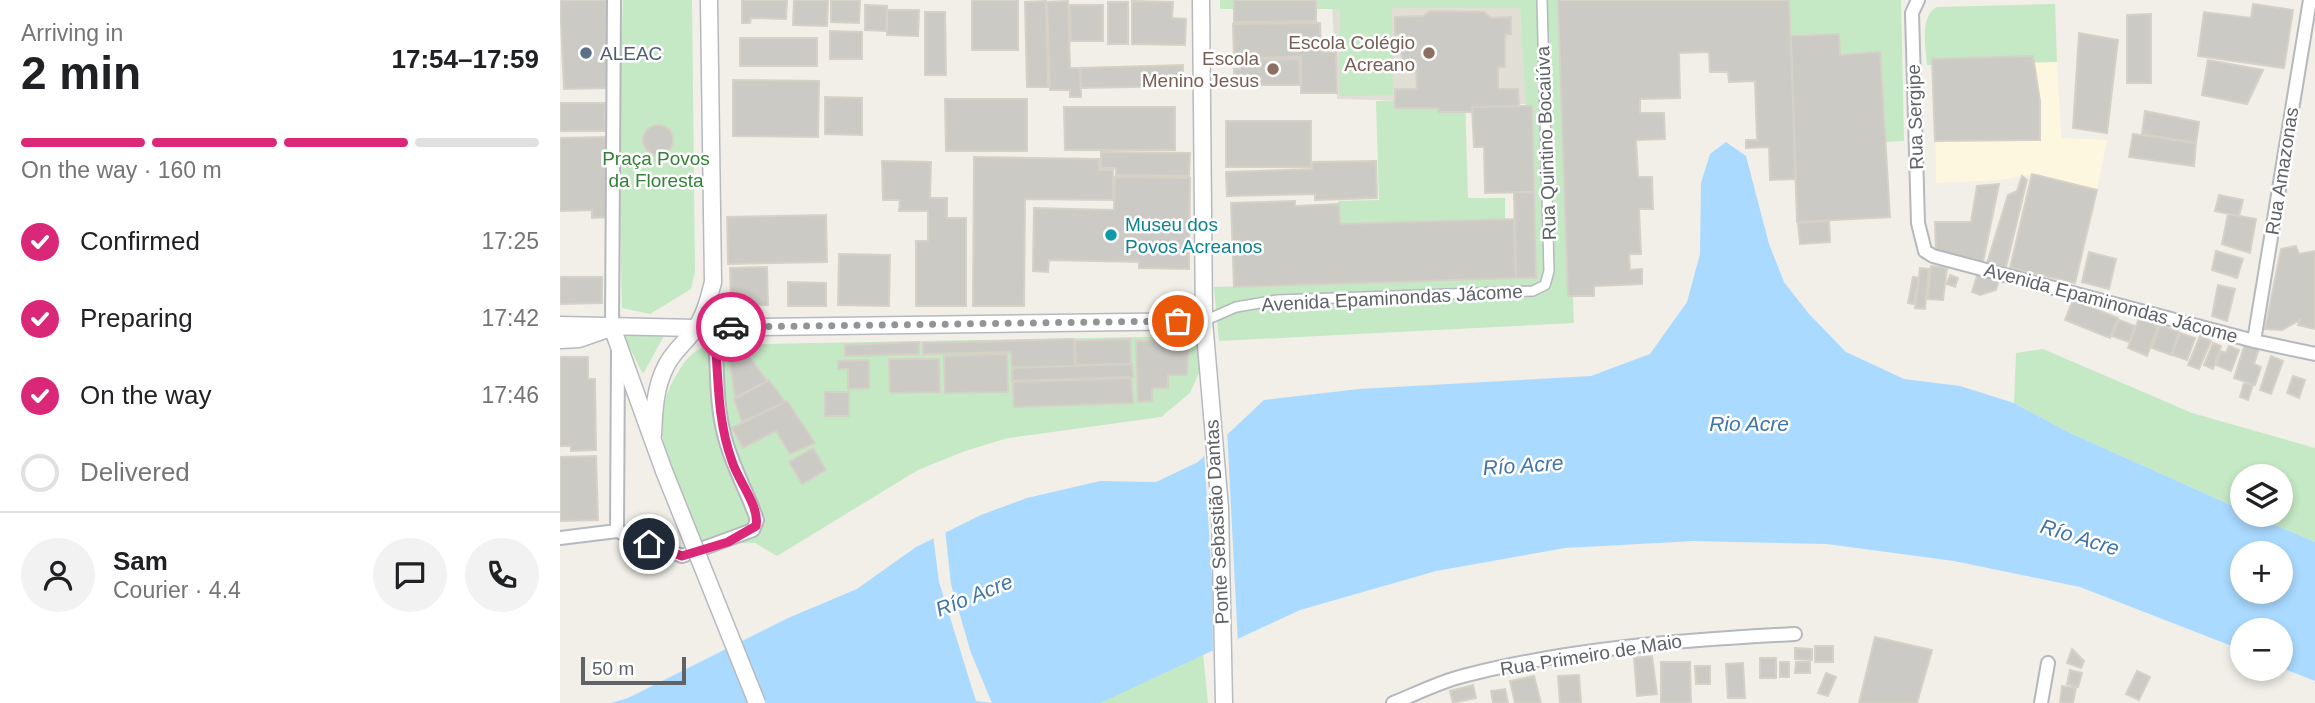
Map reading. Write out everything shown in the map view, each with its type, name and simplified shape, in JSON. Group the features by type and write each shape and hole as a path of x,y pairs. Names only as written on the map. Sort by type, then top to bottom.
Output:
{"main road":[{"path":"653,435 655,404 664,368 672,354 696,328 707,306 713,282 709,0"},
{"name":"Ponte Sebastião Dantas","path":"1201,0 1204,321 1220,508 1224,703"},
{"name":"Avenida Epaminondas Jácome","path":"560,325 696,328 1204,321"},
{"name":"Avenida Epaminondas Jácome","path":"560,340 579,340 612,327"},
{"path":"612,327 618,350 653,435 664,471 757,703"}],"street":[{"path":"612,327 614,0"},
{"name":"Rua Quintino Bocaiúva","path":"1542,0 1549,271 1545,285"},
{"name":"Rua Sergipe","path":"1918,0 1912,13 1919,235"},
{"name":"Rua Amazonas","path":"2254,341 2310,0"},
{"name":"Avenida Epaminondas Jácome","path":"1919,235 1926,251 1933,256 2254,341 2315,354"},
{"name":"Avenida Epaminondas Jácome","path":"1204,321 1236,307 1277,300 1533,291 1545,285"},
{"path":"560,538 617,531 682,556 728,542 756,526 753,507 733,466 723,432 717,394 714,327"},
{"path":"617,531 618,350"},
{"name":"Rua Primeiro de Maio","path":"1393,703 1461,677 1573,654 1685,639 1795,634"},
{"path":"2041,703 2048,663"}],"shaded area":[{"name":"Escola Colégio Acreano","path":"1332,4 1520,8 1526,104 1337,99"},
{"path":"2057,62 2061,138 2107,140 2097,190 2032,174 2001,180 1936,183 1935,64"}],"green space":[{"name":"Praça Povos da Floresta","path":"623,0 692,0 695,272 691,289 650,314 622,308 618,131"},
{"path":"1220,0 1901,0 1904,141 1885,142 1880,52 1840,55 1838,34 1779,35 1562,6 1574,323 1219,341 1214,287 1536,277 1520,8 1392,8 1393,95 1339,96 1340,9 1220,9"},
{"path":"2055,4 2057,62 1927,65 1926,25 1931,11 1937,7"},
{"path":"1465,99 1468,198 1505,198 1505,219 1340,224 1338,201 1379,200 1376,101"},
{"path":"665,334 643,374 623,335"},
{"path":"1199,336 1200,371 1190,393 1161,417 1008,438 965,451 918,470 777,556 755,543 700,544 667,460 662,417 667,395 686,360 708,345"},
{"path":"2043,349 2192,413 2315,448 2315,542 2280,527 2293,527 2293,464 2230,464 2230,505 2068,432 2014,403 2016,353"},
{"path":"1203,654 1208,703 1097,703"}],"water":[{"name":"Rio Acre","path":"1726,142 1746,156 1769,244 1784,282 1809,314 1846,352 1904,379 1960,386 2014,403 2068,432 2230,505 2230,527 2280,527 2315,542 2315,681 2293,672 2293,618 2230,618 2230,645 2080,587 1954,561 1827,544 1694,541 1565,548 1436,571 1300,610 1100,703 611,703 628,698 788,618 857,589 916,547 981,515 1027,498 1100,481 1156,482 1198,462 1264,400 1359,389 1591,376 1650,354 1687,302 1700,254 1701,183 1710,154"}],"pier":[{"path":"1227,429 1238,644 1213,655 1212,580 1204,451"},
{"path":"945,529 951,584 971,653 992,703 976,701 939,582 933,535"}],"building":[{"name":"ALEAC","path":"560,0 608,0 609,88 564,89"},
{"path":"742,0 787,0 786,19 751,18 750,23 742,23"},
{"path":"794,0 828,0 827,26 793,25"},
{"path":"831,0 860,0 859,23 831,22"},
{"path":"972,0 1018,0 1018,50 972,50"},
{"path":"1234,0 1316,0 1316,21 1234,22"},
{"path":"1558,0 1789,0 1796,179 1770,180 1769,147 1746,148 1746,140 1757,140 1755,81 1729,82 1728,72 1710,72 1709,52 1679,53 1680,98 1640,99 1640,113 1664,113 1665,139 1636,140 1638,177 1652,177 1653,209 1639,209 1641,254 1629,254 1630,270 1642,269 1642,284 1594,286 1594,296 1568,296"},
{"path":"1046,1 1048,87 1027,87 1025,2"},
{"path":"1068,1 1070,68 1080,68 1081,97 1070,97 1070,90 1050,90 1047,2"},
{"path":"1132,1 1173,2 1172,18 1186,19 1185,45 1132,44"},
{"path":"1108,2 1128,2 1128,44 1108,44"},
{"path":"2253,4 2293,10 2284,68 2198,56 2204,12 2251,18"},
{"path":"865,5 887,6 886,31 865,30"},
{"path":"1070,5 1103,5 1103,41 1071,41"},
{"path":"887,10 919,10 918,36 887,35"},
{"path":"1430,11 1484,12 1491,18 1511,17 1511,34 1505,34 1505,67 1498,67 1498,89 1518,89 1519,106 1472,107 1473,112 1439,112 1439,108 1395,108 1395,89 1417,89 1416,68 1402,68 1401,35 1395,35 1395,17 1423,16"},
{"path":"925,12 945,12 946,75 925,75"},
{"path":"2151,14 2151,83 2127,83 2127,15"},
{"path":"1320,23 1321,52 1336,52 1337,93 1301,93 1301,57 1234,58 1233,24"},
{"path":"830,31 862,32 862,59 830,59"},
{"path":"2079,33 2118,40 2107,133 2073,128"},
{"path":"1839,34 1840,55 1880,52 1890,217 1797,222 1791,36"},
{"path":"740,38 817,38 817,66 740,66"},
{"path":"2033,56 2040,101 2040,140 1935,141 1932,59"},
{"path":"1299,59 1300,85 1241,85 1240,75 1234,75 1234,69 1240,69 1240,60"},
{"path":"2208,60 2263,70 2247,104 2202,95"},
{"path":"1183,65 1183,86 1081,88 1080,68"},
{"path":"733,80 819,81 818,137 733,136"},
{"path":"825,97 862,98 862,135 825,134"},
{"path":"945,99 1027,99 1027,151 946,151"},
{"path":"560,103 605,103 605,131 560,131"},
{"path":"1532,106 1534,192 1485,193 1484,147 1474,147 1472,107"},
{"path":"1064,107 1175,107 1175,150 1065,150"},
{"path":"2145,111 2199,122 2196,143 2142,134"},
{"path":"1226,121 1311,121 1311,167 1226,167"},
{"path":"658,125 669,129 673,140 669,151 658,155 647,151 643,140 647,129"},
{"path":"2133,134 2196,143 2194,166 2129,157"},
{"path":"606,137 609,217 592,218 592,210 560,211 560,138"},
{"path":"1101,152 1190,153 1189,176 1116,175 1116,168 1101,168"},
{"path":"974,157 1099,159 1099,170 1113,170 1113,200 1025,199 1024,306 973,306"},
{"path":"882,161 931,162 930,198 947,198 947,218 966,218 966,306 916,306 916,241 928,241 928,211 899,211 900,200 883,200"},
{"path":"1376,161 1377,198 1315,200 1315,194 1227,196 1226,172 1312,169 1312,162"},
{"path":"2032,174 2097,190 2075,283 2010,268"},
{"path":"2022,176 2027,180 2006,267 1987,263 2008,195 2017,191"},
{"name":"Museu dos Povos Acreanos","path":"1115,177 1190,178 1189,269 1139,268 1139,262 1049,260 1048,272 1033,271 1034,208 1114,210"},
{"path":"1999,184 1983,262 1936,253 1935,222 1971,222 1977,186"},
{"path":"1514,192 1534,192 1536,278 1516,278"},
{"path":"2219,195 2243,200 2239,216 2215,211"},
{"path":"1295,201 1295,206 1339,204 1340,224 1514,219 1516,278 1234,287 1231,203"},
{"path":"2228,214 2256,219 2250,253 2222,244"},
{"path":"826,215 827,262 728,264 727,217"},
{"path":"1829,221 1830,242 1800,244 1798,223"},
{"path":"2296,246 2299,254 2315,251 2315,329 2298,325 2300,320 2282,330 2265,329 2281,249"},
{"path":"2216,251 2243,259 2237,278 2212,270"},
{"path":"2089,252 2116,259 2109,289 2082,282"},
{"path":"839,254 890,255 889,306 838,305"},
{"path":"1931,266 1947,268 1943,300 1928,299"},
{"path":"767,267 768,305 731,306 730,268"},
{"path":"1920,268 1929,269 1925,309 1915,308"},
{"path":"1978,273 1999,280 1996,290 1980,295 1972,292"},
{"path":"1950,275 1958,278 1955,287 1947,284"},
{"path":"560,277 602,277 602,303 560,304"},
{"path":"1913,277 1919,278 1914,304 1908,303"},
{"path":"788,282 826,283 826,306 788,306"},
{"path":"2218,285 2235,289 2227,321 2212,316"},
{"path":"2073,300 2118,318 2110,338 2065,320"},
{"path":"2139,318 2158,326 2147,356 2128,348"},
{"path":"2119,320 2135,326 2129,342 2112,336"},
{"path":"2160,325 2179,332 2171,355 2152,348"},
{"path":"2180,333 2195,338 2187,360 2172,355"},
{"path":"2200,336 2211,341 2199,369 2188,365"},
{"path":"1074,339 1075,366 1012,367 1011,352 923,354 923,343"},
{"path":"1130,339 1131,364 1076,365 1075,341"},
{"path":"1189,340 1187,375 1168,375 1168,388 1152,388 1152,401 1138,402 1136,341"},
{"path":"919,342 919,354 845,356 845,345"},
{"path":"2213,343 2221,346 2213,369 2204,365"},
{"path":"2245,344 2259,348 2254,364 2261,367 2255,385 2234,378"},
{"path":"2229,346 2239,350 2231,371 2216,365 2221,351 2226,353"},
{"path":"747,353 767,381 735,398 729,356"},
{"path":"1007,354 1008,392 945,393 944,356"},
{"path":"2271,356 2283,361 2271,394 2260,390"},
{"path":"560,357 588,357 588,379 595,379 596,450 571,451 571,446 560,446"},
{"path":"889,359 939,359 940,392 890,393"},
{"path":"869,360 869,388 848,389 848,369 838,369 838,361"},
{"path":"1132,364 1133,377 1012,381 1012,368"},
{"path":"2293,376 2305,380 2299,398 2287,393"},
{"path":"1131,378 1133,403 1014,407 1013,382"},
{"path":"769,380 785,402 742,422 734,399"},
{"path":"2244,383 2253,385 2248,400 2240,397"},
{"path":"825,392 849,392 849,416 825,416"},
{"path":"787,401 815,443 790,454 776,431 743,448 732,428"},
{"path":"813,448 826,470 802,484 789,462"},
{"path":"596,456 598,520 560,521 560,457"},
{"path":"1875,637 1932,650 1917,703 1859,703"},
{"path":"1815,646 1833,646 1833,662 1815,662"},
{"path":"1795,648 1812,649 1812,660 1795,659"},
{"path":"2072,649 2084,661 2081,668 2067,663"},
{"path":"1652,656 1657,694 1637,696 1634,658"},
{"path":"1760,658 1776,658 1776,678 1760,678"},
{"path":"1661,662 1690,662 1691,703 1661,703"},
{"path":"1780,662 1789,662 1789,677 1780,677"},
{"path":"1796,662 1810,662 1810,673 1795,673"},
{"path":"1743,663 1745,698 1728,698 1726,664"},
{"path":"1695,666 1710,666 1710,684 1696,684"},
{"path":"2070,670 2082,673 2078,687 2067,684"},
{"path":"2137,671 2150,677 2139,700 2126,694"},
{"path":"1826,673 1836,677 1828,696 1818,693"},
{"path":"1579,675 1581,703 1560,703 1558,676"},
{"path":"1534,676 1541,703 1515,703 1510,681"},
{"path":"1473,685 1476,698 1453,703 1450,691"},
{"path":"2062,686 2076,688 2073,703 2060,703"},
{"path":"1505,689 1508,703 1493,703 1491,691"}],"way so far":[{"path":"731,327 1178,321"}],"place":[{"name":"ALEAC","path":"586,53"},
{"name":"Escola Colégio Acreano","path":"1429,53"},
{"name":"Escola Menino Jesus","path":"1273,69"},
{"name":"Museu dos Povos Acreanos","path":"1111,235"}],"route":[{"path":"649,544 672,555 682,556 728,542 756,526 753,507 733,466 723,432 717,394 714,327 731,327"}],"water label":[{"name":"Río Acre","path":"1523,465"},
{"name":"Río Acre","path":"2080,537"},
{"name":"Río Acre","path":"974,595"}]}
